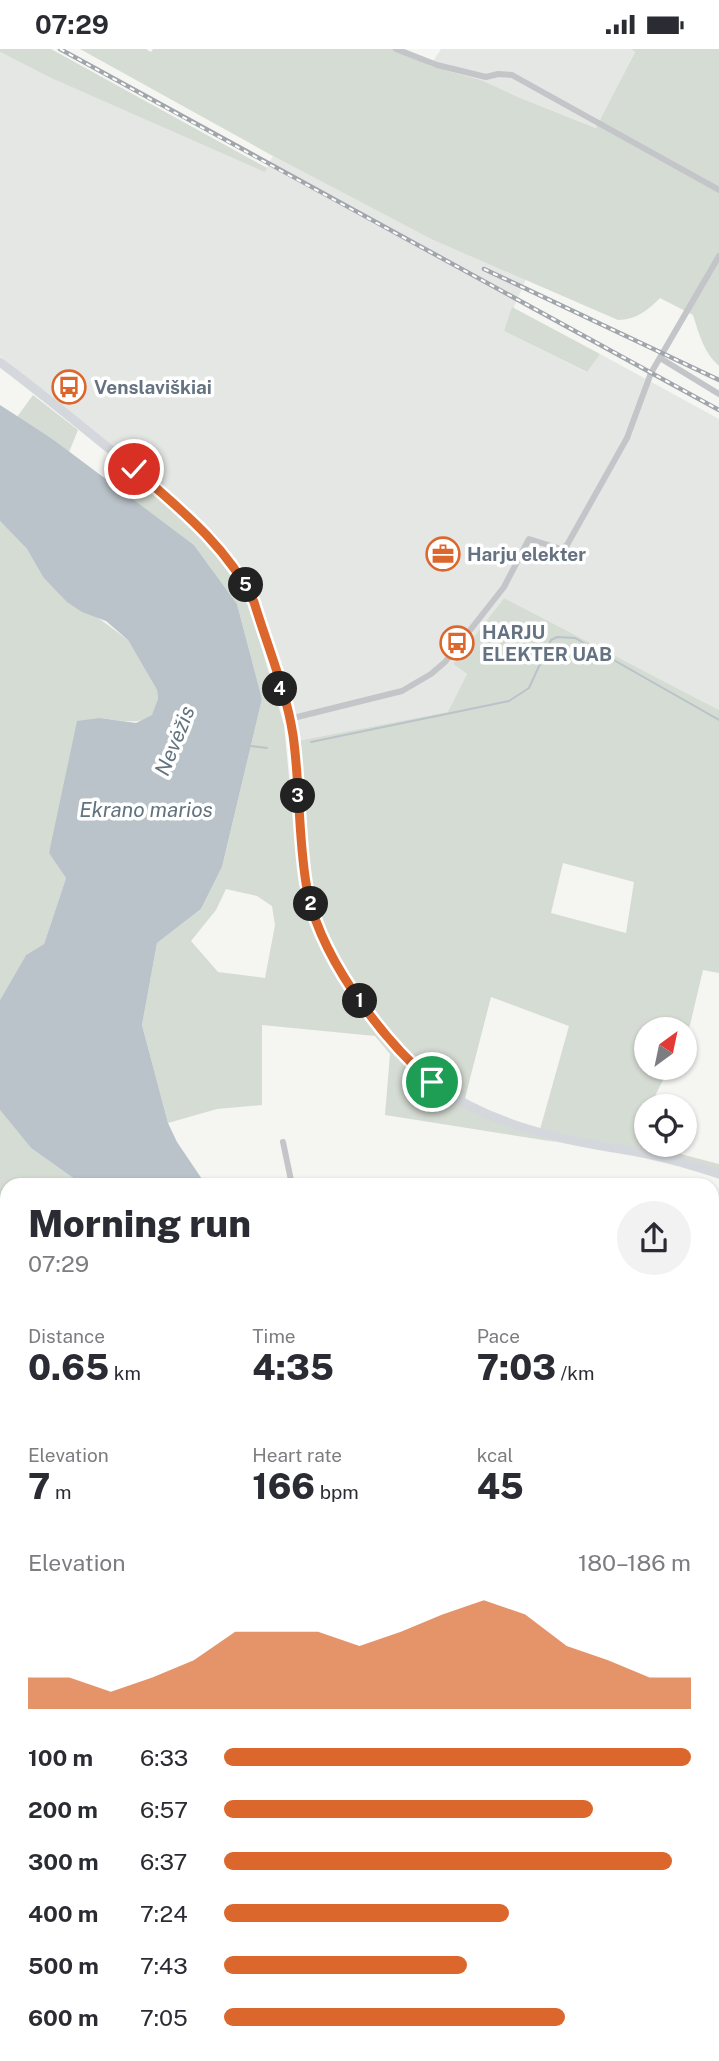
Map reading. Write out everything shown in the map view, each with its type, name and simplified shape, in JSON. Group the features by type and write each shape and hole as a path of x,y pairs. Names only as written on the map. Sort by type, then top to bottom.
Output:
{"main road":[{"path":"0,362 169,499 227,558 246,586 254,602 289,719 294,747 306,885 321,934 367,1012 391,1044 432,1082 474,1107 524,1128 571,1141 648,1154 719,1174"}],"street":[{"path":"396,49 423,60 486,77 498,73 512,75 719,190"},
{"path":"289,719 402,691 430,674 446,662 504,587 529,539 561,549 567,545 627,438 648,379 719,257"},
{"path":"660,358 719,394"},
{"path":"284,1142 291,1178"}],"shaded area":[{"path":"0,49 51,49 267,168 265,172 51,78 0,52"},
{"path":"80,49 146,49 151,52 153,49 396,49 423,60 430,66 481,80 596,128 635,52 631,49 719,49 719,366 706,349 693,315 660,298 641,313 618,320 431,239 273,156"},
{"path":"441,49 635,51 597,128 481,80 430,66"},
{"path":"0,52 51,78 265,171 273,156 431,239 526,279 504,331 586,372 600,354 719,419 719,710 504,598 453,664 467,674 449,712 297,741 261,607 243,572 208,530 142,470 0,356"},
{"path":"512,307 600,354 587,372 504,331"},
{"path":"33,395 78,430 69,452 17,417"},
{"path":"134,475 193,528 222,560 249,604 284,725 296,848 308,912 333,968 354,1001 449,1097 509,1127 556,1142 385,1115 390,1054 375,1036 262,1025 262,1105 217,1109 168,1123 142,1025 157,943 201,909 222,867 262,699 237,604 194,545 118,489","holes":["226,889 257,896 272,906 275,925 265,978 218,972 191,941 216,910"]},
{"path":"0,521 27,549 43,577 128,640 157,690 158,703 149,718 140,721 100,718 49,852 66,878 44,944 26,955 0,1000"},
{"path":"504,598 719,710 719,973 703,970 692,1017 634,1017 634,1080 663,1080 656,1094 634,1094 634,1155 539,1133 569,1026 491,997 464,1102 432,1082 367,1012 311,906 297,741 448,712 467,674 453,664","holes":["563,863 634,882 626,933 551,913"]},
{"path":"0,1110 31,1148 73,1178 0,1178"},
{"path":"644,1157 692,1157 719,1164 719,1174"}],"water":[{"name":"Ekrano marios","path":"0,405 51,438 194,545 237,604 262,699 222,867 201,909 157,943 142,1025 168,1123 177,1142 201,1178 73,1178 31,1148 0,1110 0,1000 26,955 44,944 66,878 49,853 77,721 100,718 136,723 152,715 158,699 157,690 128,640 106,621 82,612 67,602 43,577 27,549 0,521"}],"waterway":[{"path":"311,742 509,701 529,688 551,640 557,637 575,638 719,720"},
{"path":"251,746 267,748"}],"railway":[{"path":"60,49 719,410"},
{"path":"484,269 719,380"}],"place":[{"name":"Venslaviškiai","path":"69,387"},
{"name":"Harju elekter","path":"443,554"},
{"name":"HARJU ELEKTER UAB","path":"457,643"}],"route":[{"path":"134,469 198,526 227,558 254,602 293,736 306,885 321,934 367,1012 391,1044 432,1082"}],"water label":[{"name":"Nevėžis","path":"175,741"}]}
